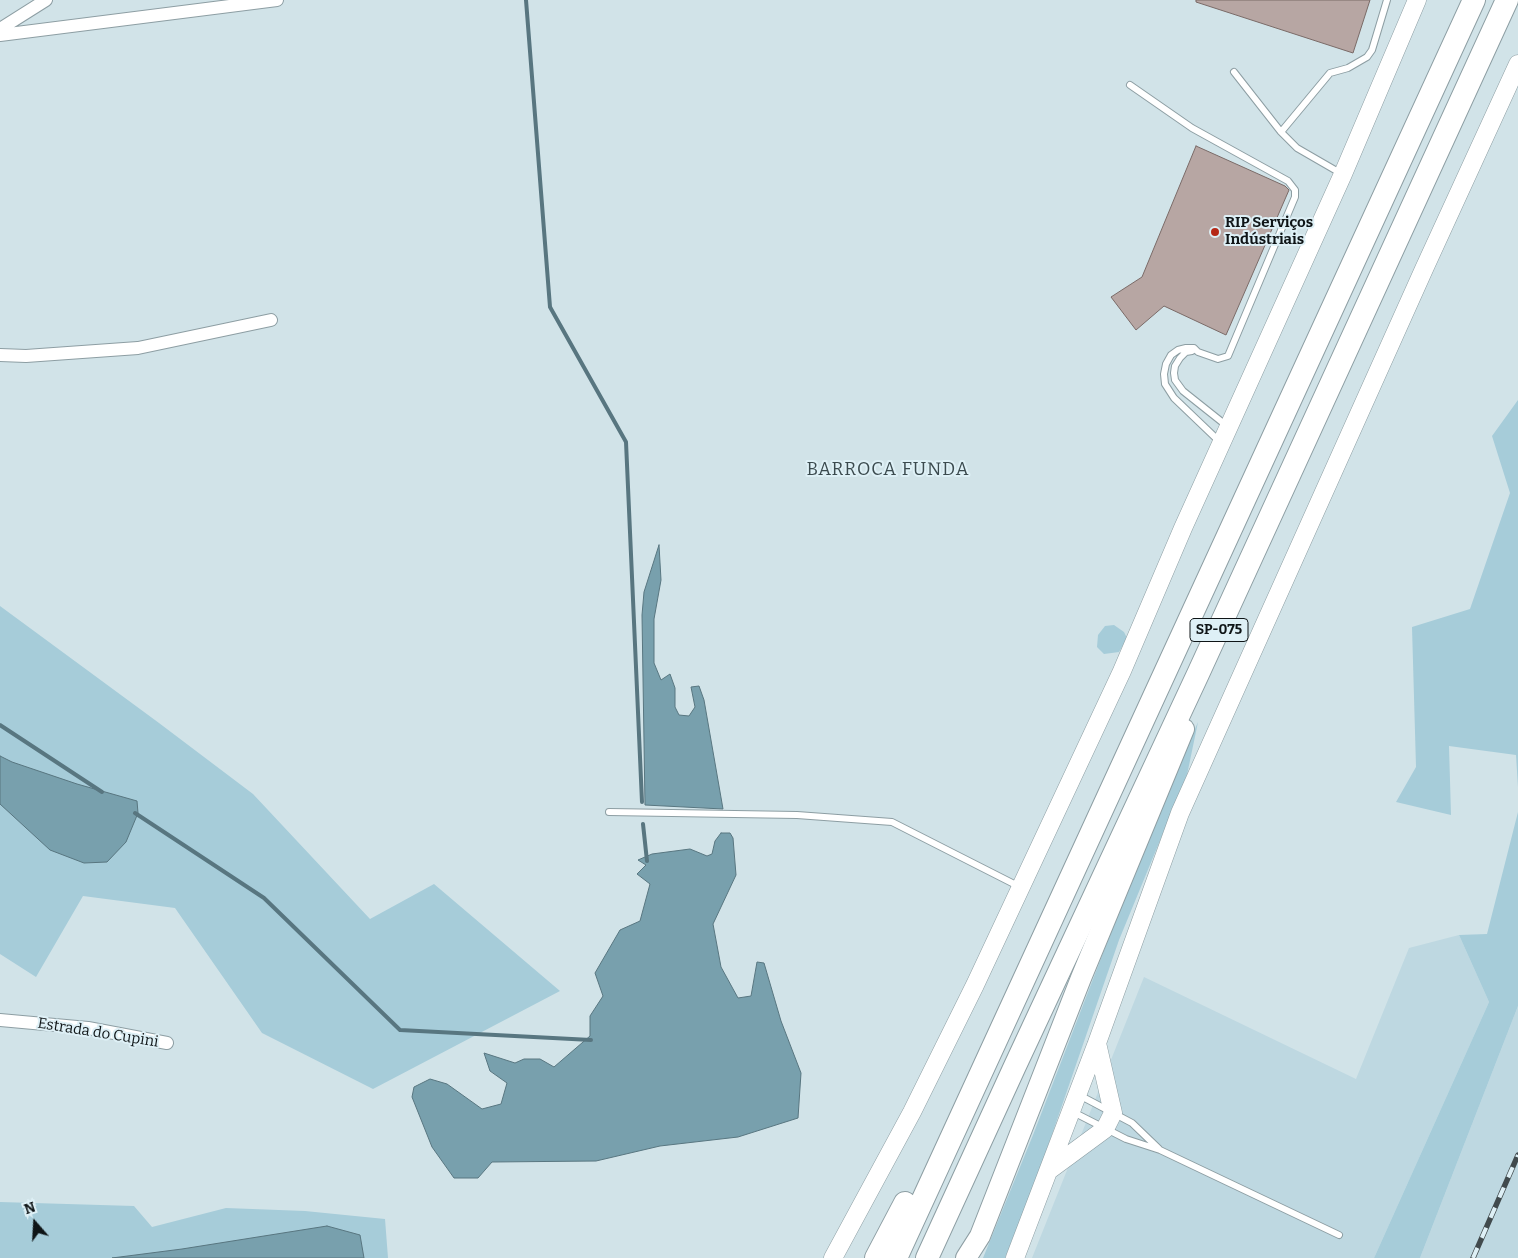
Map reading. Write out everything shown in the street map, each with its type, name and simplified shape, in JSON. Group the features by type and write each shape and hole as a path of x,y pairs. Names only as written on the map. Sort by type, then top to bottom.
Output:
{"highway":[{"path":"1414,134 1418,112 1463,0"},
{"name":"SP-075","path":"896,1258 1474,0"},
{"name":"SP-075","path":"927,1258 1198,674 1507,0"},
{"path":"876,1258 918,1179 956,1125"}],"main road":[{"path":"833,1258 912,1112 1021,888 1122,671 1183,528 1344,174 1417,0"},
{"path":"1015,1258 1097,1043 1180,813 1518,64"},
{"path":"973,1258 1081,978 1187,721 1198,674"},
{"path":"1048,1171 1105,1129 1113,1113 1097,1043"},
{"path":"966,1258 980,1236"}],"street":[{"path":"0,29 46,0"},
{"path":"0,35 277,0"},
{"path":"0,355 26,356 138,348 271,320"},
{"name":"Estrada do Cupini","path":"0,1020 88,1028 167,1043"}],"lane":[{"path":"1282,132 1330,72 1348,68 1367,57 1372,50 1387,0"},
{"path":"1234,72 1297,148 1344,174"},
{"path":"1130,84 1192,128 1288,181 1296,197 1238,329 1230,352 1223,359 1198,352 1186,352 1175,366 1175,380 1225,435"},
{"path":"1198,352 1194,348 1186,348 1178,350 1171,356 1166,364 1165,384 1174,398 1225,435"},
{"path":"609,812 798,815 892,822 1021,888"},
{"path":"1078,1094 1132,1123 1160,1150"},
{"path":"1071,1112 1126,1139 1160,1150 1339,1235"}],"shaded area":[{"path":"1518,400 1518,787 1516,755 1449,746 1451,815 1396,802 1416,767 1412,627 1470,609 1510,493 1492,436"},
{"path":"659,545 661,580 654,619 654,663 661,680 670,674 675,688 675,707 679,715 689,716 695,707 691,687 699,686 704,700 723,809 645,805 642,615 644,592"},
{"path":"0,606 253,794 370,919 434,884 560,991 373,1089 262,1033 175,908 83,896 36,977 0,954"},
{"path":"1114,625 1124,632 1127,638 1119,652 1104,654 1097,647 1098,635 1105,626"},
{"path":"1198,722 1187,775 1119,940 1038,1175 1005,1258 983,1258 1033,1135 1140,857"},
{"path":"0,756 12,762 77,784 137,801 138,813 126,842 107,862 84,863 50,850 0,804"},
{"path":"1518,812 1518,1006 1420,1258 1374,1258 1489,1002 1459,935 1487,934"},
{"path":"721,833 730,833 733,838 736,875 713,924 721,967 738,998 751,996 757,962 764,963 781,1021 801,1073 798,1118 738,1137 660,1146 596,1161 492,1162 478,1178 454,1178 432,1147 412,1097 414,1087 430,1079 447,1084 482,1109 501,1104 507,1083 490,1071 484,1053 515,1063 524,1059 540,1059 554,1067 590,1036 590,1016 603,996 595,973 620,930 640,921 650,884 637,874 646,865 638,860 652,854 690,849 707,856 712,854 715,841"},
{"path":"1459,935 1489,1002 1374,1258 1032,1258 1144,977 1356,1079 1409,948"},
{"path":"1518,1006 1518,1258 1420,1258"},
{"path":"0,1202 134,1206 152,1227 226,1208 305,1211 385,1219 388,1258 0,1258"},
{"path":"327,1226 360,1235 364,1258 112,1258 182,1249"}],"building":[{"path":"1196,0 1370,0 1353,53 1196,2"},
{"name":"RIP Serviços Indústriais","path":"1196,146 1285,186 1289,190 1226,335 1164,306 1136,330 1111,297 1142,277"}],"waterway":[{"path":"526,0 550,307 626,442 642,802"},
{"path":"0,725 102,792"},
{"path":"135,813 264,898 400,1030 591,1040"},
{"path":"643,824 647,861"}],"railway":[{"path":"1473,1258 1518,1155"}],"place":[{"name":"RIP Serviços Indústriais","path":"1215,232"}],"district":[{"name":"BARROCA FUNDA","path":"888,470"}]}
